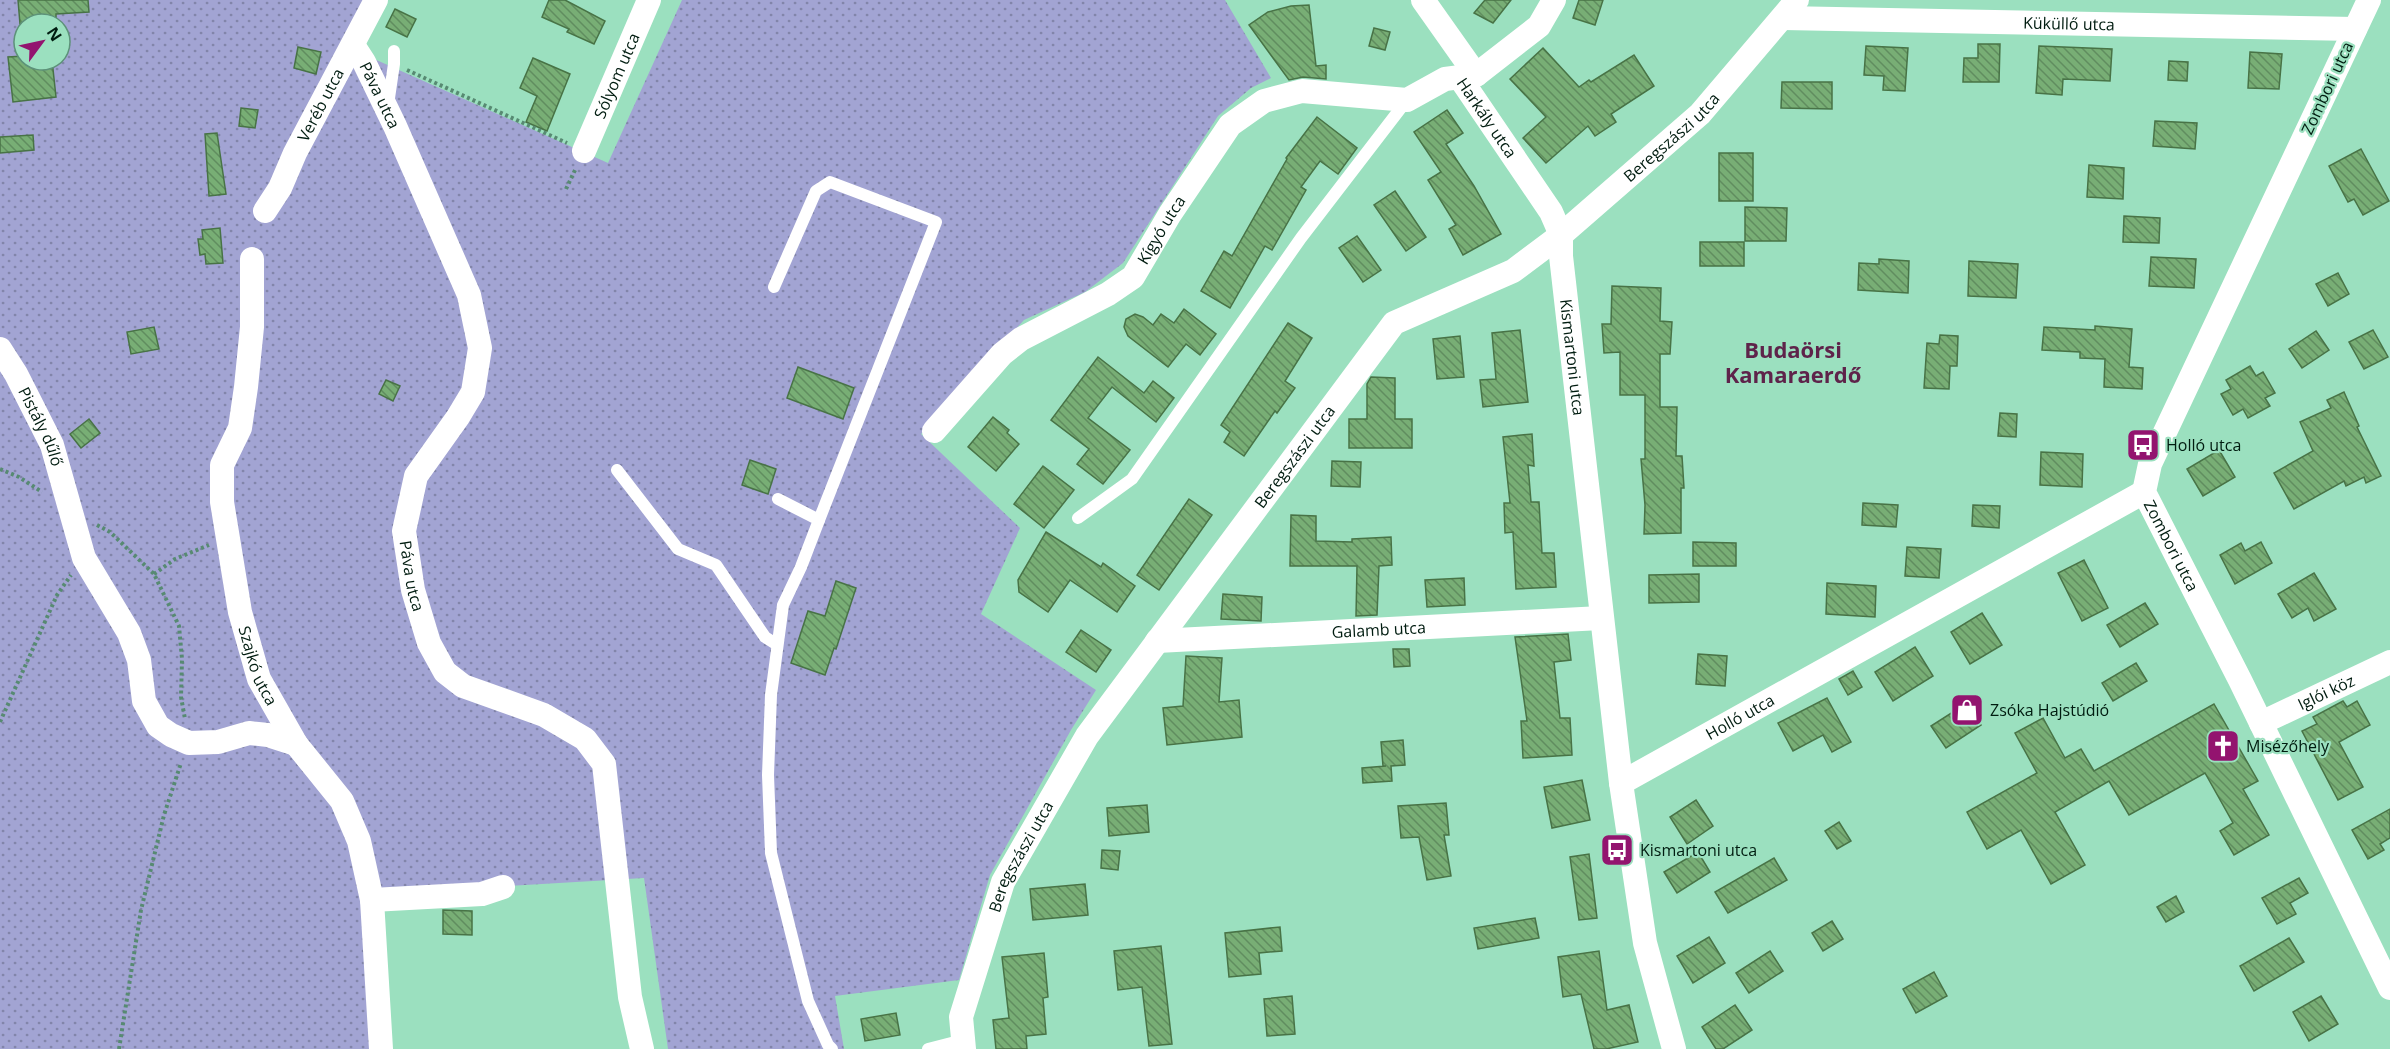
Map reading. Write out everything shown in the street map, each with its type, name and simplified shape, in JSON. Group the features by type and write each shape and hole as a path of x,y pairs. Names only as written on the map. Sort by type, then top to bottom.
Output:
{"street":[{"name":"Veréb utca","path":"265,211 280,188 295,153 376,0"},
{"name":"Sólyom utca","path":"584,151 649,0"},
{"path":"1407,100 1445,79 1468,76 1423,0"},
{"name":"Harkály utca","path":"1554,0 1539,26 1468,76 1551,212 1561,235"},
{"name":"Zombori utca","path":"2368,0 2150,464 2144,492 2261,723 2390,988"},
{"name":"Küküllő utca","path":"1790,9 2355,29"},
{"name":"Beregszászi utca","path":"964,1044 961,1017 1003,882 1087,736 1394,323 1514,271 1561,235 1700,114 1790,9"},
{"name":"Páva utca","path":"353,45 387,109 469,295 480,348 473,392 416,476 404,531 413,590 429,643 445,672 463,686 544,715 560,724 585,739 604,764 630,997 642,1049"},
{"name":"Kígyó utca","path":"934,431 1002,354 1021,339 1108,294 1133,277 1170,214 1230,125 1264,101 1302,92 1407,100"},
{"name":"Kismartoni utca","path":"1561,235 1561,256 1621,783 1645,943 1674,1049"},
{"name":"Szajkó utca","path":"252,260 252,327 246,387 240,428 222,465 222,502 228,542 240,612 259,679 296,744 342,801 359,841 372,900 381,1049"},
{"name":"Pistály dűlő","path":"0,349 16,374 52,445 84,558 129,633 139,660 144,701 158,726 189,743"},
{"name":"Holló utca","path":"1621,783 2144,492"},
{"name":"Galamb utca","path":"1157,641 1601,618"},
{"name":"Iglói köz","path":"2261,723 2390,662"},
{"path":"189,743 218,742 249,733 268,735 296,744"},
{"path":"372,900 482,894 503,887"}],"lane":[{"path":"387,109 394,51"},
{"path":"1078,518 1132,479 1301,238 1407,100"},
{"path":"774,287 816,191 830,182 936,222 801,567 783,605 776,644 771,695 768,775 771,853 808,1001 832,1049"},
{"path":"617,470 678,549 716,565 765,637 776,644"},
{"path":"778,499 819,520"},
{"path":"928,1049 964,1044"}],"path":[{"path":"394,64 584,151"},
{"path":"0,469 19,477 110,532 154,574 179,626 182,659 181,697 189,743 176,774 164,815 141,910 119,1049"},
{"path":"154,574 175,559 206,545 228,542"},
{"path":"0,722 57,595 84,558"}],"shaded area":[{"path":"0,0 368,0 345,46 608,163 682,0 1225,0 1271,78 1251,88 1218,116 1123,263 1085,292 1024,320 921,434 1020,528 981,614 1096,690 1071,730 990,875 959,980 835,996 844,1049 668,1049 644,878 369,894 379,1049 0,1049"}],"building":[{"path":"18,0 88,0 89,12 19,12"},
{"path":"549,0 565,0 605,21 594,44 542,17"},
{"path":"1485,0 1511,0 1493,23 1474,13"},
{"path":"1579,0 1603,0 1595,25 1573,18"},
{"path":"1309,5 1316,66 1326,65 1326,79 1303,77 1289,80 1249,25 1268,12 1291,6"},
{"path":"395,9 416,19 407,37 386,27"},
{"path":"1374,28 1390,32 1385,50 1369,46"},
{"path":"1978,44 2000,44 1999,82 1963,82 1964,58 1978,58"},
{"path":"1866,46 1908,48 1905,91 1883,90 1884,76 1864,75"},
{"path":"2039,46 2112,49 2110,81 2063,79 2062,95 2036,93"},
{"path":"298,47 321,52 316,74 294,68"},
{"path":"1543,48 1579,87 1634,55 1654,86 1611,114 1616,122 1595,136 1588,126 1546,163 1523,138 1546,117 1510,79"},
{"path":"2250,52 2282,54 2279,89 2248,88"},
{"path":"8,57 12,57 12,72 53,72 56,97 13,102"},
{"path":"533,58 570,74 547,131 526,122 537,96 520,88"},
{"path":"2169,61 2188,62 2187,81 2168,80"},
{"path":"1782,82 1832,82 1832,109 1781,108"},
{"path":"241,108 258,110 255,128 239,126"},
{"path":"1447,110 1463,133 1446,144 1474,186 1501,234 1463,255 1449,229 1456,225 1428,180 1441,172 1414,132"},
{"path":"1317,117 1357,148 1338,174 1320,161 1301,187 1306,190 1272,250 1265,246 1230,308 1201,291 1224,251 1232,256 1286,158"},
{"path":"2155,121 2197,123 2195,149 2153,146"},
{"path":"217,133 226,194 209,196 205,134"},
{"path":"33,135 34,150 0,153 0,137"},
{"path":"2361,149 2389,201 2363,215 2354,199 2348,202 2329,166"},
{"path":"1719,153 1753,153 1753,201 1719,201"},
{"path":"2089,165 2124,168 2123,199 2087,197"},
{"path":"1395,191 1426,237 1406,251 1374,205"},
{"path":"1745,207 1787,208 1786,241 1745,241"},
{"path":"2124,216 2160,218 2159,243 2123,242"},
{"path":"220,228 223,263 206,264 205,254 200,255 198,239 203,239 202,230"},
{"path":"1357,236 1381,270 1363,282 1339,248"},
{"path":"1700,242 1744,242 1744,266 1700,266"},
{"path":"2151,257 2196,259 2194,288 2149,286"},
{"path":"1879,259 1909,261 1908,293 1858,290 1859,263 1879,264"},
{"path":"1969,261 2018,264 2016,298 1968,296"},
{"path":"2338,273 2349,294 2328,306 2316,284"},
{"path":"1612,286 1661,288 1660,321 1672,322 1670,354 1660,354 1660,407 1677,407 1676,456 1682,456 1684,488 1681,488 1681,533 1644,534 1645,505 1641,459 1645,459 1645,395 1620,395 1620,352 1604,353 1602,324 1611,324"},
{"path":"1184,309 1216,334 1200,355 1186,344 1168,367 1128,336 1124,327 1126,319 1135,314 1153,325 1161,314 1174,323"},
{"path":"1288,323 1312,338 1285,381 1295,388 1277,413 1275,411 1244,456 1224,442 1230,432 1221,425"},
{"path":"2095,326 2132,329 2129,367 2143,368 2142,389 2104,387 2105,359 2080,358 2080,352 2042,350 2044,327 2095,330"},
{"path":"154,327 159,349 131,354 127,332"},
{"path":"1520,330 1528,402 1483,407 1480,380 1496,379 1492,333"},
{"path":"2373,330 2388,357 2364,369 2349,342"},
{"path":"2316,331 2329,350 2302,368 2289,349"},
{"path":"1940,335 1958,336 1957,366 1950,366 1949,389 1924,388 1927,343 1939,344"},
{"path":"1460,336 1464,377 1437,379 1433,339"},
{"path":"1098,357 1144,393 1153,381 1174,398 1156,422 1112,387 1088,418 1130,450 1103,484 1077,464 1089,449 1051,420"},
{"path":"2250,366 2256,376 2263,372 2275,393 2265,398 2270,406 2248,418 2243,409 2233,415 2221,394 2231,389 2226,380"},
{"path":"798,367 854,388 843,419 787,398"},
{"path":"1371,377 1395,378 1395,419 1412,419 1412,448 1349,448 1349,419 1367,419 1367,384"},
{"path":"386,380 400,386 393,401 379,394"},
{"path":"2344,392 2359,426 2357,427 2381,476 2366,483 2364,477 2346,486 2344,481 2294,509 2274,473 2313,451 2300,422 2331,408 2327,400"},
{"path":"2000,413 2017,414 2016,437 1998,436"},
{"path":"993,417 1009,430 1007,433 1019,444 996,471 968,447"},
{"path":"89,419 100,433 81,448 70,434"},
{"path":"1532,434 1534,466 1528,465 1531,502 1539,502 1542,553 1554,553 1556,587 1516,589 1513,532 1505,533 1504,503 1510,503 1503,437"},
{"path":"2219,450 2235,477 2203,496 2187,469"},
{"path":"2041,452 2083,454 2082,487 2040,485"},
{"path":"750,460 776,469 768,494 742,485"},
{"path":"1332,461 1361,462 1360,487 1331,486"},
{"path":"1043,466 1074,490 1044,528 1014,504"},
{"path":"1189,499 1212,515 1159,590 1137,575"},
{"path":"1863,503 1898,505 1896,527 1862,525"},
{"path":"1973,505 2000,506 1999,528 1972,526"},
{"path":"1291,515 1316,516 1316,541 1352,542 1352,539 1391,537 1392,565 1379,566 1377,615 1356,616 1357,566 1290,566"},
{"path":"1046,532 1101,567 1103,563 1135,586 1117,612 1070,580 1048,612 1019,592 1018,580"},
{"path":"1693,542 1736,543 1736,566 1693,566"},
{"path":"2261,542 2272,563 2235,584 2220,555 2241,543 2245,551"},
{"path":"1907,547 1941,549 1939,578 1905,576"},
{"path":"2084,560 2108,608 2082,621 2058,573"},
{"path":"2314,573 2336,609 2314,621 2308,608 2292,618 2278,594"},
{"path":"1699,574 1699,602 1649,603 1649,575"},
{"path":"1464,578 1465,605 1427,607 1425,580"},
{"path":"836,581 856,588 825,675 791,663 808,611 825,616"},
{"path":"1827,583 1876,586 1875,617 1826,614"},
{"path":"1223,594 1262,597 1261,621 1221,619"},
{"path":"2145,603 2158,624 2120,647 2107,625"},
{"path":"1982,613 2002,645 1970,664 1951,632"},
{"path":"1081,630 1111,650 1096,672 1066,652"},
{"path":"1568,634 1571,660 1554,662 1560,718 1570,718 1572,755 1523,758 1521,721 1527,721 1515,637"},
{"path":"1915,647 1933,676 1893,701 1875,672"},
{"path":"1393,649 1409,649 1410,666 1394,667"},
{"path":"1698,654 1727,656 1725,686 1696,684"},
{"path":"1186,656 1222,658 1219,702 1239,700 1242,737 1167,745 1163,708 1183,706"},
{"path":"2136,663 2147,681 2113,701 2102,683"},
{"path":"1853,671 1862,687 1848,695 1839,679"},
{"path":"1827,698 1851,742 1832,752 1823,735 1793,751 1778,723"},
{"path":"2343,701 2347,707 2357,701 2370,725 2339,742 2363,787 2338,800 2302,731 2317,724 2313,717"},
{"path":"1967,703 1981,725 1946,748 1931,726"},
{"path":"2214,704 2258,781 2243,789 2269,835 2234,855 2220,831 2233,823 2205,773 2129,815 2109,781 2055,812 2085,865 2051,884 2021,830 1987,849 1967,812 2037,773 2015,733 2043,718 2065,758 2081,749 2094,771"},
{"path":"1403,740 1405,765 1391,766 1392,781 1363,783 1362,768 1386,766 1383,766 1381,742"},
{"path":"1582,780 1590,820 1552,828 1544,787"},
{"path":"1696,800 1713,826 1687,844 1670,817"},
{"path":"1446,803 1449,835 1444,835 1451,876 1427,880 1419,837 1401,838 1398,806"},
{"path":"1147,805 1149,832 1109,836 1107,808"},
{"path":"2390,809 2390,838 2380,844 2384,850 2368,859 2352,830"},
{"path":"1839,822 1851,841 1837,849 1825,831"},
{"path":"1102,850 1120,851 1118,870 1101,868"},
{"path":"1698,852 1710,872 1677,893 1664,872"},
{"path":"1589,854 1597,918 1579,920 1570,857"},
{"path":"1774,858 1787,880 1728,913 1715,892"},
{"path":"2299,878 2308,893 2290,903 2296,914 2277,924 2262,898"},
{"path":"1085,884 1088,915 1033,920 1030,889"},
{"path":"2176,896 2184,912 2166,922 2157,907"},
{"path":"443,910 472,911 472,935 443,934"},
{"path":"1535,918 1539,938 1478,949 1474,928"},
{"path":"1832,921 1843,939 1823,951 1812,933"},
{"path":"1280,927 1282,951 1259,953 1261,974 1229,977 1225,933"},
{"path":"1709,937 1725,963 1693,983 1677,956"},
{"path":"2289,938 2304,962 2254,991 2240,966"},
{"path":"1161,946 1172,1044 1149,1046 1142,987 1118,990 1114,951"},
{"path":"1599,951 1607,1010 1629,1005 1638,1042 1606,1049 1594,1049 1581,994 1563,997 1558,957"},
{"path":"1770,951 1783,971 1749,993 1736,973"},
{"path":"1044,953 1048,997 1043,998 1046,1034 1026,1036 1027,1049 996,1049 993,1020 1009,1018 1002,957"},
{"path":"1934,972 1947,996 1916,1013 1903,989"},
{"path":"1292,996 1295,1034 1267,1036 1264,999"},
{"path":"2321,996 2338,1024 2309,1041 2293,1012"},
{"path":"1735,1005 1752,1030 1723,1049 1716,1049 1702,1027"},
{"path":"896,1013 900,1035 865,1041 861,1019"}],"place":[{"name":"Holló utca","path":"2143,445"},
{"name":"Zsóka Hajstúdió","path":"1967,710"},
{"name":"Misézőhely","path":"2223,746"},
{"name":"Kismartoni utca","path":"1617,850"}],"district":[{"name":"Budaörsi Kamaraerdő","path":"1793,362"}]}
